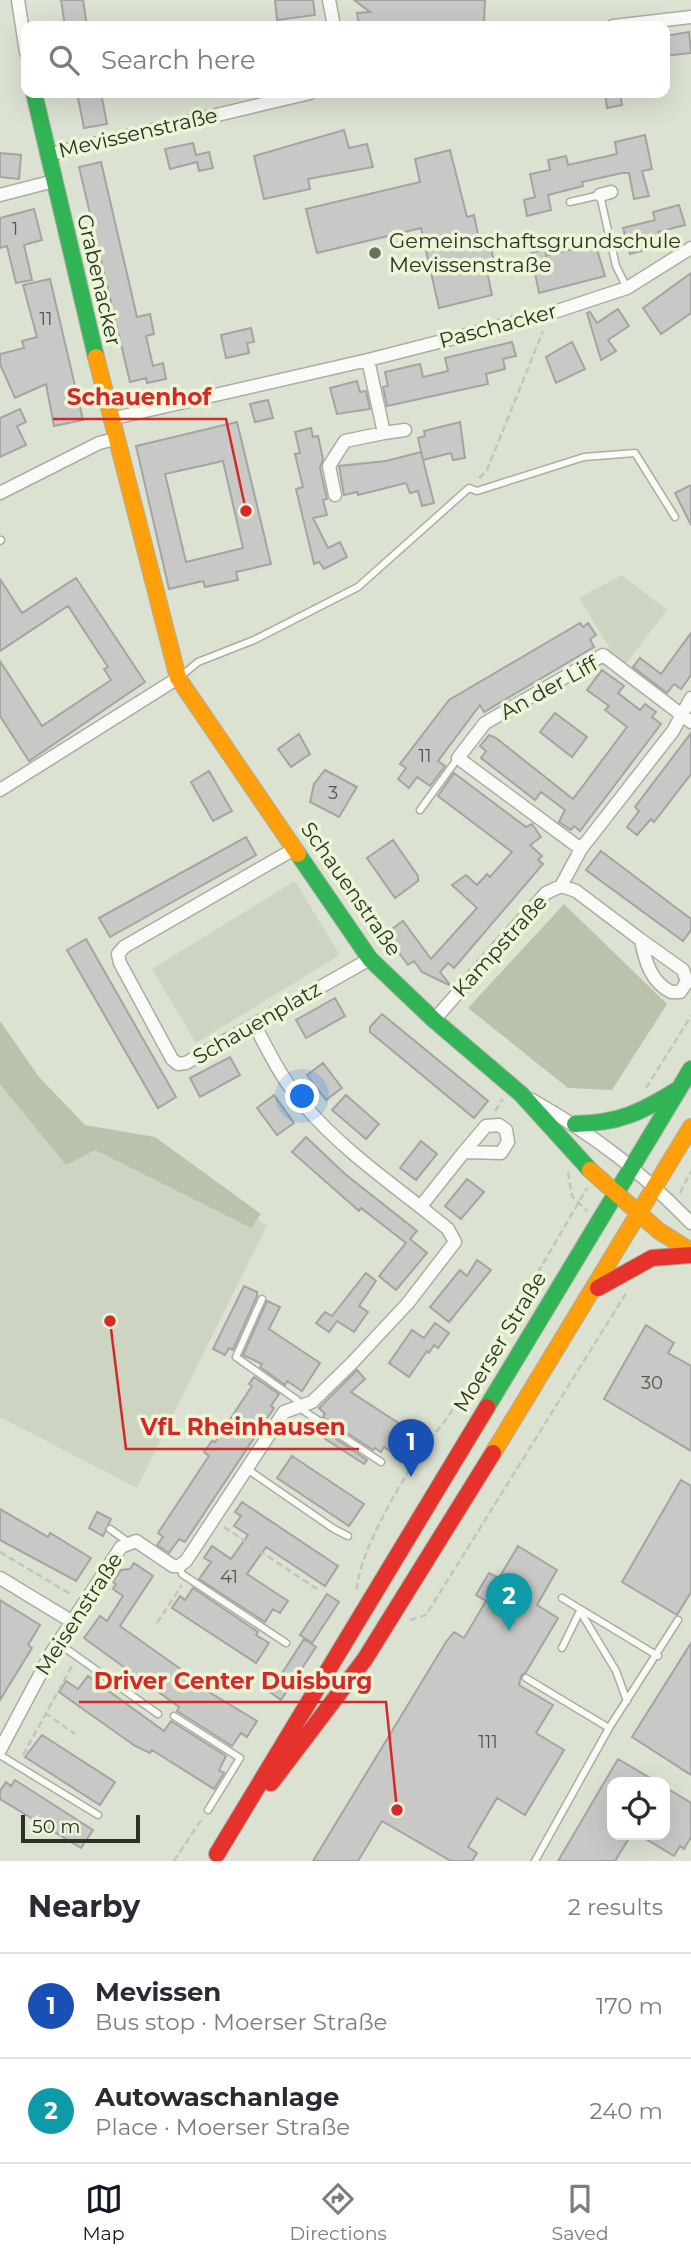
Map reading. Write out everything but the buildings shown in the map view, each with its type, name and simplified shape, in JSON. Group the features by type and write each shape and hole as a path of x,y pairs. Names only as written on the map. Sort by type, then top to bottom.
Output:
{"main road":[{"name":"Grabenacker","path":"35,98 110,419 178,678"},
{"name":"Schauenstraße","path":"178,678 370,959 434,1020 516,1090 595,1175 691,1253"},
{"name":"Moerser Straße","path":"215,1858 439,1482 691,1069"},
{"path":"575,1124 619,1122 638,1115 680,1088"},
{"name":"Moerser Straße","path":"215,1858 365,1659 595,1290 691,1127"},
{"path":"595,1290 651,1256 691,1253"}],"street":[{"path":"19,0 22,21"},
{"path":"329,0 333,21"},
{"path":"656,21 691,17"},
{"name":"Mevissenstraße","path":"47,155 289,98"},
{"path":"0,195 54,180"},
{"name":"Paschacker","path":"110,419 368,360 548,314 627,288 691,248"},
{"path":"368,360 384,433"},
{"path":"335,495 329,466 345,441 405,430"},
{"path":"0,493 99,443 115,439"},
{"name":"An der Liff","path":"458,758 485,723 603,655 686,718"},
{"path":"0,790 178,678"},
{"path":"561,886 581,849 686,718 691,698"},
{"path":"458,758 581,849"},
{"name":"Schauenplatz","path":"296,848 124,947 118,954 120,963 172,1059 178,1064 186,1063 370,959"},
{"name":"Kampstraße","path":"434,1020 546,893 561,886 576,891 641,940"},
{"path":"183,1572 213,1520 284,1412 312,1402 382,1332 451,1252 455,1242 448,1228 350,1150 303,1105 283,1077 254,1024"},
{"name":"Schauenstraße","path":"516,1090 575,1124 634,1166 691,1223"},
{"path":"421,1206 464,1152 486,1126 499,1125 506,1130 508,1142 501,1153 464,1152"},
{"name":"Meisenstraße","path":"0,1753 58,1643 121,1548 128,1542 136,1541 183,1572"},
{"path":"0,1578 71,1621"}],"lane":[{"path":"570,202 606,194 617,266 627,288"},
{"path":"178,678 198,662 254,640 358,587 469,488 477,491 584,457 635,453 675,517"},
{"name":"An der Liff","path":"420,810 458,758"},
{"path":"262,1299 236,1357 297,1400 304,1411 381,1462"},
{"path":"247,1469 348,1536"},
{"path":"110,1529 128,1542"},
{"path":"183,1572 286,1643"},
{"path":"562,1598 658,1656"},
{"path":"562,1648 580,1611"},
{"path":"580,1611 616,1671 627,1701"},
{"path":"535,1861 609,1728 658,1656 678,1620"},
{"path":"58,1643 158,1714"},
{"path":"526,1678 609,1728"},
{"path":"174,1716 240,1758 208,1810"},
{"path":"0,1753 98,1815"}],"path":[{"path":"469,488 487,470 540,342 548,314"},
{"path":"641,1096 691,1016"},
{"path":"486,1126 516,1090"},
{"path":"357,1597 357,1576 403,1482 423,1449 451,1413 578,1204"},
{"path":"213,1520 320,1591"},
{"path":"0,1552 86,1603"},
{"path":"157,1623 183,1572"},
{"path":"18,1764 44,1713 78,1657"},
{"path":"44,1713 75,1734"},
{"path":"174,1861 208,1810"}],"green space":[{"path":"622,575 667,610 625,665 607,651 609,647 579,598"},
{"path":"295,881 340,955 196,1043 152,969"},
{"path":"564,904 667,1004 612,1090 568,1088 468,1008"},
{"path":"0,1021 39,1077 85,1125 155,1137 261,1214 251,1228 95,1150 66,1165 0,1084"},
{"path":"0,1043 83,1131 267,1225 137,1488 0,1417"}],"traffic: fast":[{"path":"35,98 96,357"},
{"path":"298,854 370,959 434,1020 521,1094 590,1170"},
{"path":"487,1407 691,1069"},
{"path":"575,1124 617,1119 652,1105 677,1090"}],"traffic: slow":[{"path":"96,357 178,678 298,854"},
{"path":"493,1453 691,1127"},
{"path":"590,1170 659,1231 691,1251"}],"traffic: jam":[{"path":"598,1288 652,1258 691,1255"},
{"path":"217,1854 487,1407"},
{"path":"271,1783 365,1659 493,1453"}],"place":[{"name":"Gemeinschaftsgrundschule Mevissenstraße","path":"375,253"},
{"name":"Schauenhof","path":"246,511"},
{"name":"VfL Rheinhausen","path":"110,1321"},
{"name":"Mevissen","path":"411,1477"},
{"name":"Autowaschanlage","path":"509,1631"},
{"name":"Driver Center Duisburg","path":"397,1810"}]}
